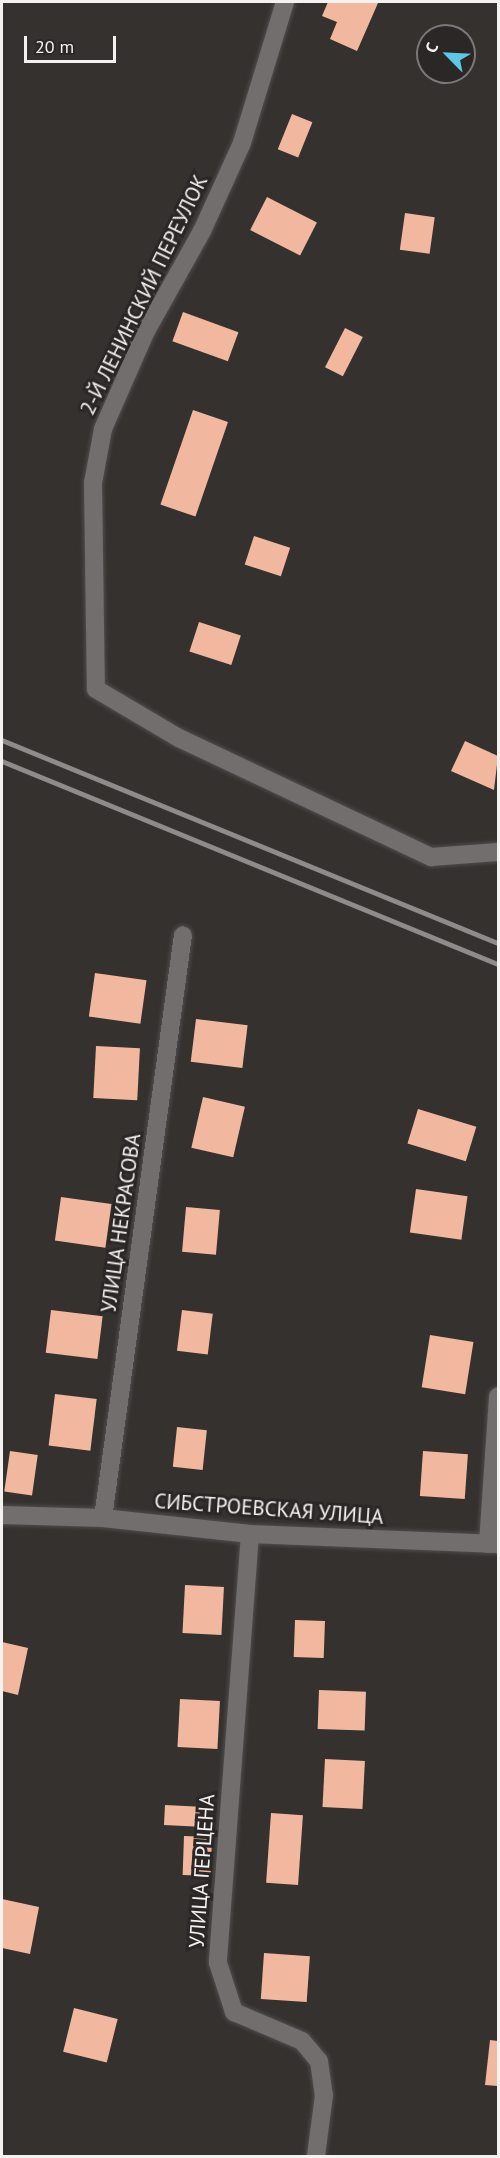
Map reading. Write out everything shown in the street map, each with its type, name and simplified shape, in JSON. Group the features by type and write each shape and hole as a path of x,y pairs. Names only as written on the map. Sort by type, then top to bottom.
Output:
{"street":[{"name":"2-Й ЛЕНИНСКИЙ ПЕРЕУЛОК","path":"285,2 242,143 103,429 93,483 96,689 179,738 431,857 498,852"},
{"name":"УЛИЦА НЕКРАСОВА","path":"104,1518 183,935"},
{"path":"493,1544 498,1396"},
{"name":"СИБСТРОЕВСКАЯ УЛИЦА","path":"2,1515 104,1518 250,1534 493,1544"},
{"name":"УЛИЦА ГЕРЦЕНА","path":"250,1534 218,1963 234,2012 302,2041 319,2061 324,2095 316,2157"}],"building":[{"path":"328,2 378,3 357,51 330,39 337,22 322,16"},
{"path":"292,114 312,122 298,157 278,149"},
{"path":"267,197 317,222 300,255 250,230"},
{"path":"405,213 435,217 430,254 400,250"},
{"path":"183,312 238,332 228,361 172,341"},
{"path":"345,328 363,337 343,376 325,367"},
{"path":"193,410 228,422 195,517 160,505"},
{"path":"254,536 290,548 281,576 245,565"},
{"path":"199,622 241,636 231,665 189,651"},
{"path":"465,741 498,756 494,790 451,771"},
{"path":"95,973 146,980 140,1024 89,1017"},
{"path":"196,1019 248,1025 242,1068 191,1062"},
{"path":"96,1046 140,1048 137,1100 93,1098"},
{"path":"203,1097 245,1107 233,1157 191,1148"},
{"path":"418,1109 476,1127 466,1161 407,1143"},
{"path":"416,1189 467,1196 461,1240 410,1233"},
{"path":"61,1197 112,1204 105,1248 55,1241"},
{"path":"186,1207 220,1210 216,1255 182,1252"},
{"path":"51,1310 103,1316 97,1359 46,1353"},
{"path":"182,1310 213,1314 208,1354 177,1351"},
{"path":"430,1335 473,1342 465,1394 422,1387"},
{"path":"55,1394 97,1399 90,1451 49,1446"},
{"path":"177,1427 207,1430 203,1470 173,1467"},
{"path":"10,1451 38,1455 32,1495 4,1492"},
{"path":"423,1451 468,1454 465,1499 420,1496"},
{"path":"185,1585 224,1587 221,1635 182,1633"},
{"path":"295,1620 325,1621 324,1658 294,1657"},
{"path":"2,1642 28,1648 18,1695 2,1691"},
{"path":"319,1690 366,1692 365,1731 318,1729"},
{"path":"180,1699 220,1701 217,1749 177,1747"},
{"path":"325,1759 365,1761 362,1809 322,1807"},
{"path":"165,1805 200,1807 199,1827 164,1825"},
{"path":"271,1813 303,1815 298,1885 266,1883"},
{"path":"184,1836 212,1837 211,1876 183,1875"},
{"path":"2,1899 39,1907 30,1954 2,1948"},
{"path":"264,1953 310,1956 307,2002 261,1999"},
{"path":"74,2008 118,2019 107,2063 63,2052"},
{"path":"490,2040 498,2041 498,2086 485,2085"}],"railway":[{"path":"2,740 498,943"},
{"path":"2,761 498,964"}]}
